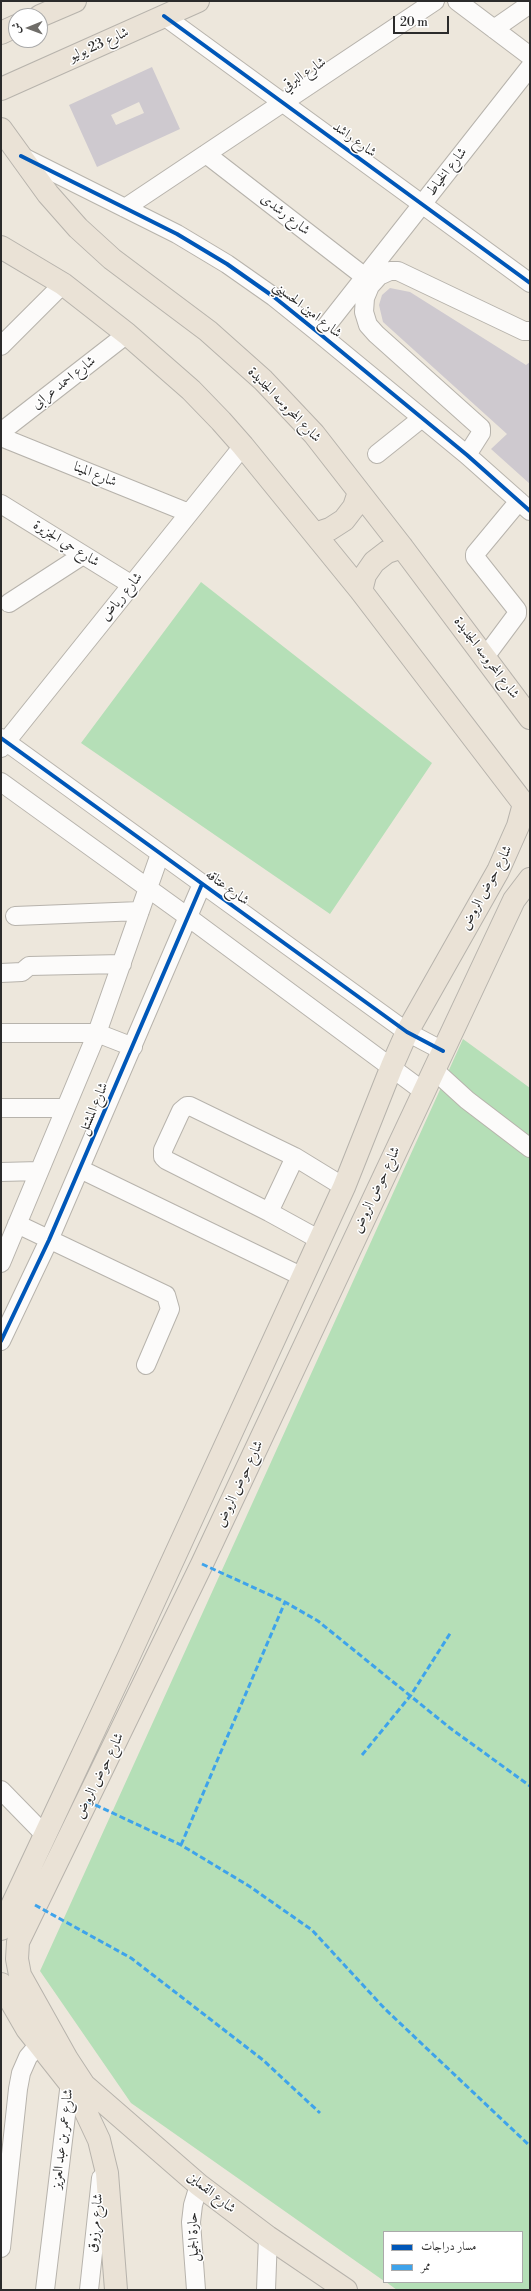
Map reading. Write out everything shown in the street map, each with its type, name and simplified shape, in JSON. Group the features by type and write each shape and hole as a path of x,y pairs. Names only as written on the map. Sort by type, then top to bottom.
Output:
{"main road":[{"path":"48,13 75,1"},
{"name":"شارع 23 يوليو","path":"1,89 198,1"},
{"name":"شارع المحروسه الجديدة","path":"1,129 48,194 95,243 112,259 208,331 263,380 314,434 402,547 530,718"},
{"path":"1,247 62,284 127,334 191,390 243,446 315,534 527,808"},
{"path":"315,534 330,529 344,520 354,507 359,492"},
{"path":"360,591 365,575 374,562 387,552 402,547"},
{"name":"شارع حوض الروض","path":"1,1928 86,1749 320,1240 344,1187 407,1032 498,871 527,808"},
{"name":"شارع حوض الروض","path":"77,2084 67,2059 20,1975 16,1959 18,1942 24,1927 152,1669 514,900 530,880"},
{"path":"128,1658 152,1669"},
{"path":"86,1749 107,1762"},
{"path":"3,1994 39,2044 77,2084"},
{"name":"شارع عمر بن عبد العزيز","path":"77,2084 94,2128 107,2173 116,2290"},
{"name":"شارع القماين","path":"77,2084 199,2185 337,2287"}],"street":[{"name":"شارع البرقي","path":"125,208 435,1"},
{"path":"457,1 530,56"},
{"path":"494,29 530,4"},
{"name":"شارع راشد","path":"164,16 284,102 530,283"},
{"name":"شارع الخياط","path":"320,334 530,67"},
{"name":"شارع رشدى","path":"206,154 365,277"},
{"name":"شارع امين الحسيني","path":"21,156 177,234 226,264 274,298 320,334 467,455 525,506"},
{"path":"467,455 481,434 481,428 376,334 368,325 364,312 365,298 370,286 379,276 390,270 398,271 524,331 530,331"},
{"path":"1,346 62,284"},
{"name":"شارع احمد عرابى","path":"1,432 127,334"},
{"path":"377,454 422,418"},
{"name":"شارع المينا","path":"1,437 189,513"},
{"name":"شارع رياض","path":"3,742 132,585 243,446"},
{"name":"شارع حي الجزيرة","path":"1,504 132,585"},
{"path":"485,657 517,614 517,610 475,557 475,554 525,506"},
{"path":"9,603 83,554"},
{"name":"شارع عتاقه","path":"3,742 407,1032 438,1060 466,1100 530,1148"},
{"path":"1,782 392,1066 423,1091"},
{"name":"شارع المشتل","path":"1,1263 97,1033 160,854"},
{"name":"شارع المشتل","path":"1,1341 49,1240 202,884"},
{"path":"15,916 140,911"},
{"path":"1,974 22,972 29,966 122,964"},
{"path":"1,1033 97,1033 133,1047"},
{"path":"320,1240 163,1157 163,1150 181,1111 187,1106 295,1157 344,1187"},
{"path":"1,1108 66,1108"},
{"path":"269,1212 295,1157"},
{"path":"80,1169 303,1277"},
{"path":"1,1172 39,1171"},
{"path":"17,1224 166,1295 170,1309 146,1364"},
{"path":"1,1790 45,1835"},
{"path":"1,2248 20,2078 28,2057 39,2044"},
{"name":"شارع عمر بن عبد العزيز","path":"45,2290 77,2084"},
{"name":"شارع مرزوق","path":"89,2290 103,2156"},
{"name":"حارة الجميل","path":"196,2290 191,2222 193,2205 199,2185"},
{"path":"266,2290 268,2237"}],"green space":[{"path":"201,582 432,763 330,914 81,743"},
{"path":"463,1039 530,1088 530,2290 397,2290 387,2283 523,2283 523,2231 383,2231 383,2280 131,2103 40,1971"}],"building":[{"path":"152,67 180,129 97,167 69,105","holes":["139,102 144,113 116,125 111,115"]},
{"path":"390,288 410,292 526,365 530,362 530,484 491,449 507,434 383,322 379,305 382,295"}],"marked path":[{"path":"202,1564 285,1602 318,1621 450,1728 530,1786"},
{"path":"181,1845 285,1602"},
{"path":"362,1755 411,1695 451,1632"},
{"path":"87,1801 181,1845 249,1886 312,1930 385,2009 530,2146"},
{"path":"35,1905 131,1958 263,2060 320,2113"}],"cycle path":[{"path":"164,16 530,283"},
{"path":"21,156 177,234 227,264 274,297 320,334 467,455 530,511"},
{"path":"1,738 407,1032 443,1051"},
{"path":"1,1341 49,1240 202,884"}]}
